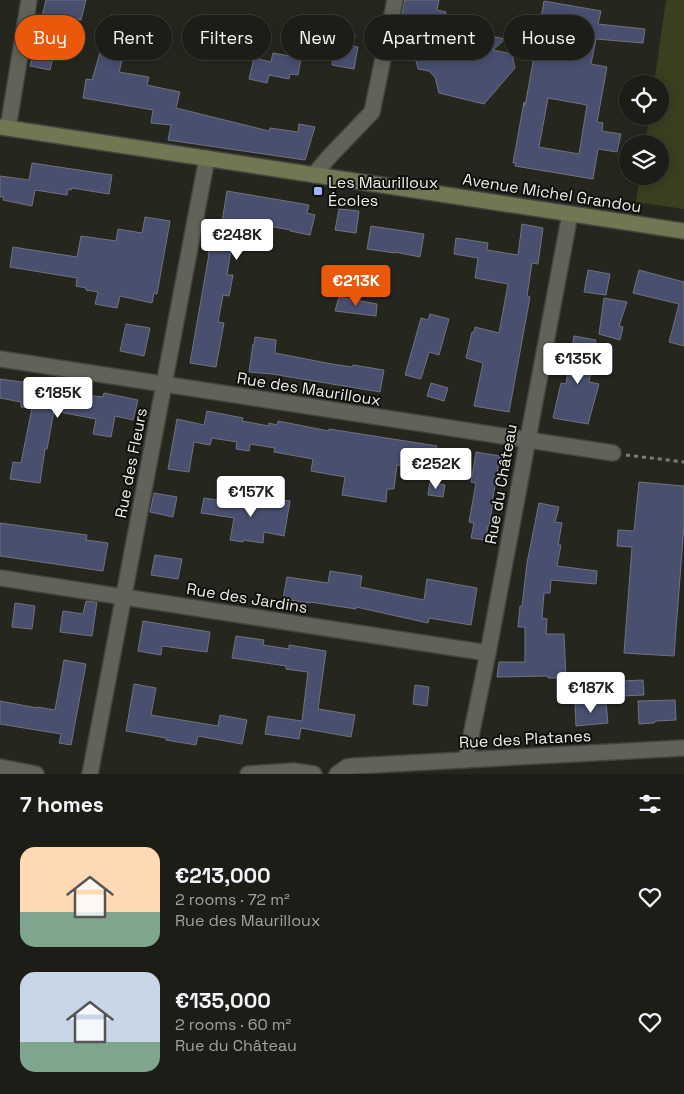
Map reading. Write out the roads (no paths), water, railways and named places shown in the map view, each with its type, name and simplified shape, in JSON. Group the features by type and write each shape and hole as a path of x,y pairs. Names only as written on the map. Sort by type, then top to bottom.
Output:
{"main road":[{"name":"Avenue Michel Grandou","path":"4,128 684,231"}],"street":[{"path":"4,128 29,0"},
{"path":"314,175 372,112 395,0"},
{"name":"Rue des Fleurs","path":"90,774 207,158"},
{"name":"Rue du Château","path":"466,760 570,214"},
{"name":"Rue des Maurilloux","path":"0,359 613,453"},
{"name":"Rue des Jardins","path":"0,578 488,652"},
{"name":"Rue des Platanes","path":"337,774 347,767 363,770 466,760 684,748"},
{"path":"0,767 36,774"},
{"path":"248,774 294,771 314,774"}],"place":[{"name":"Les Maurilloux Écoles","path":"318,191"}]}
